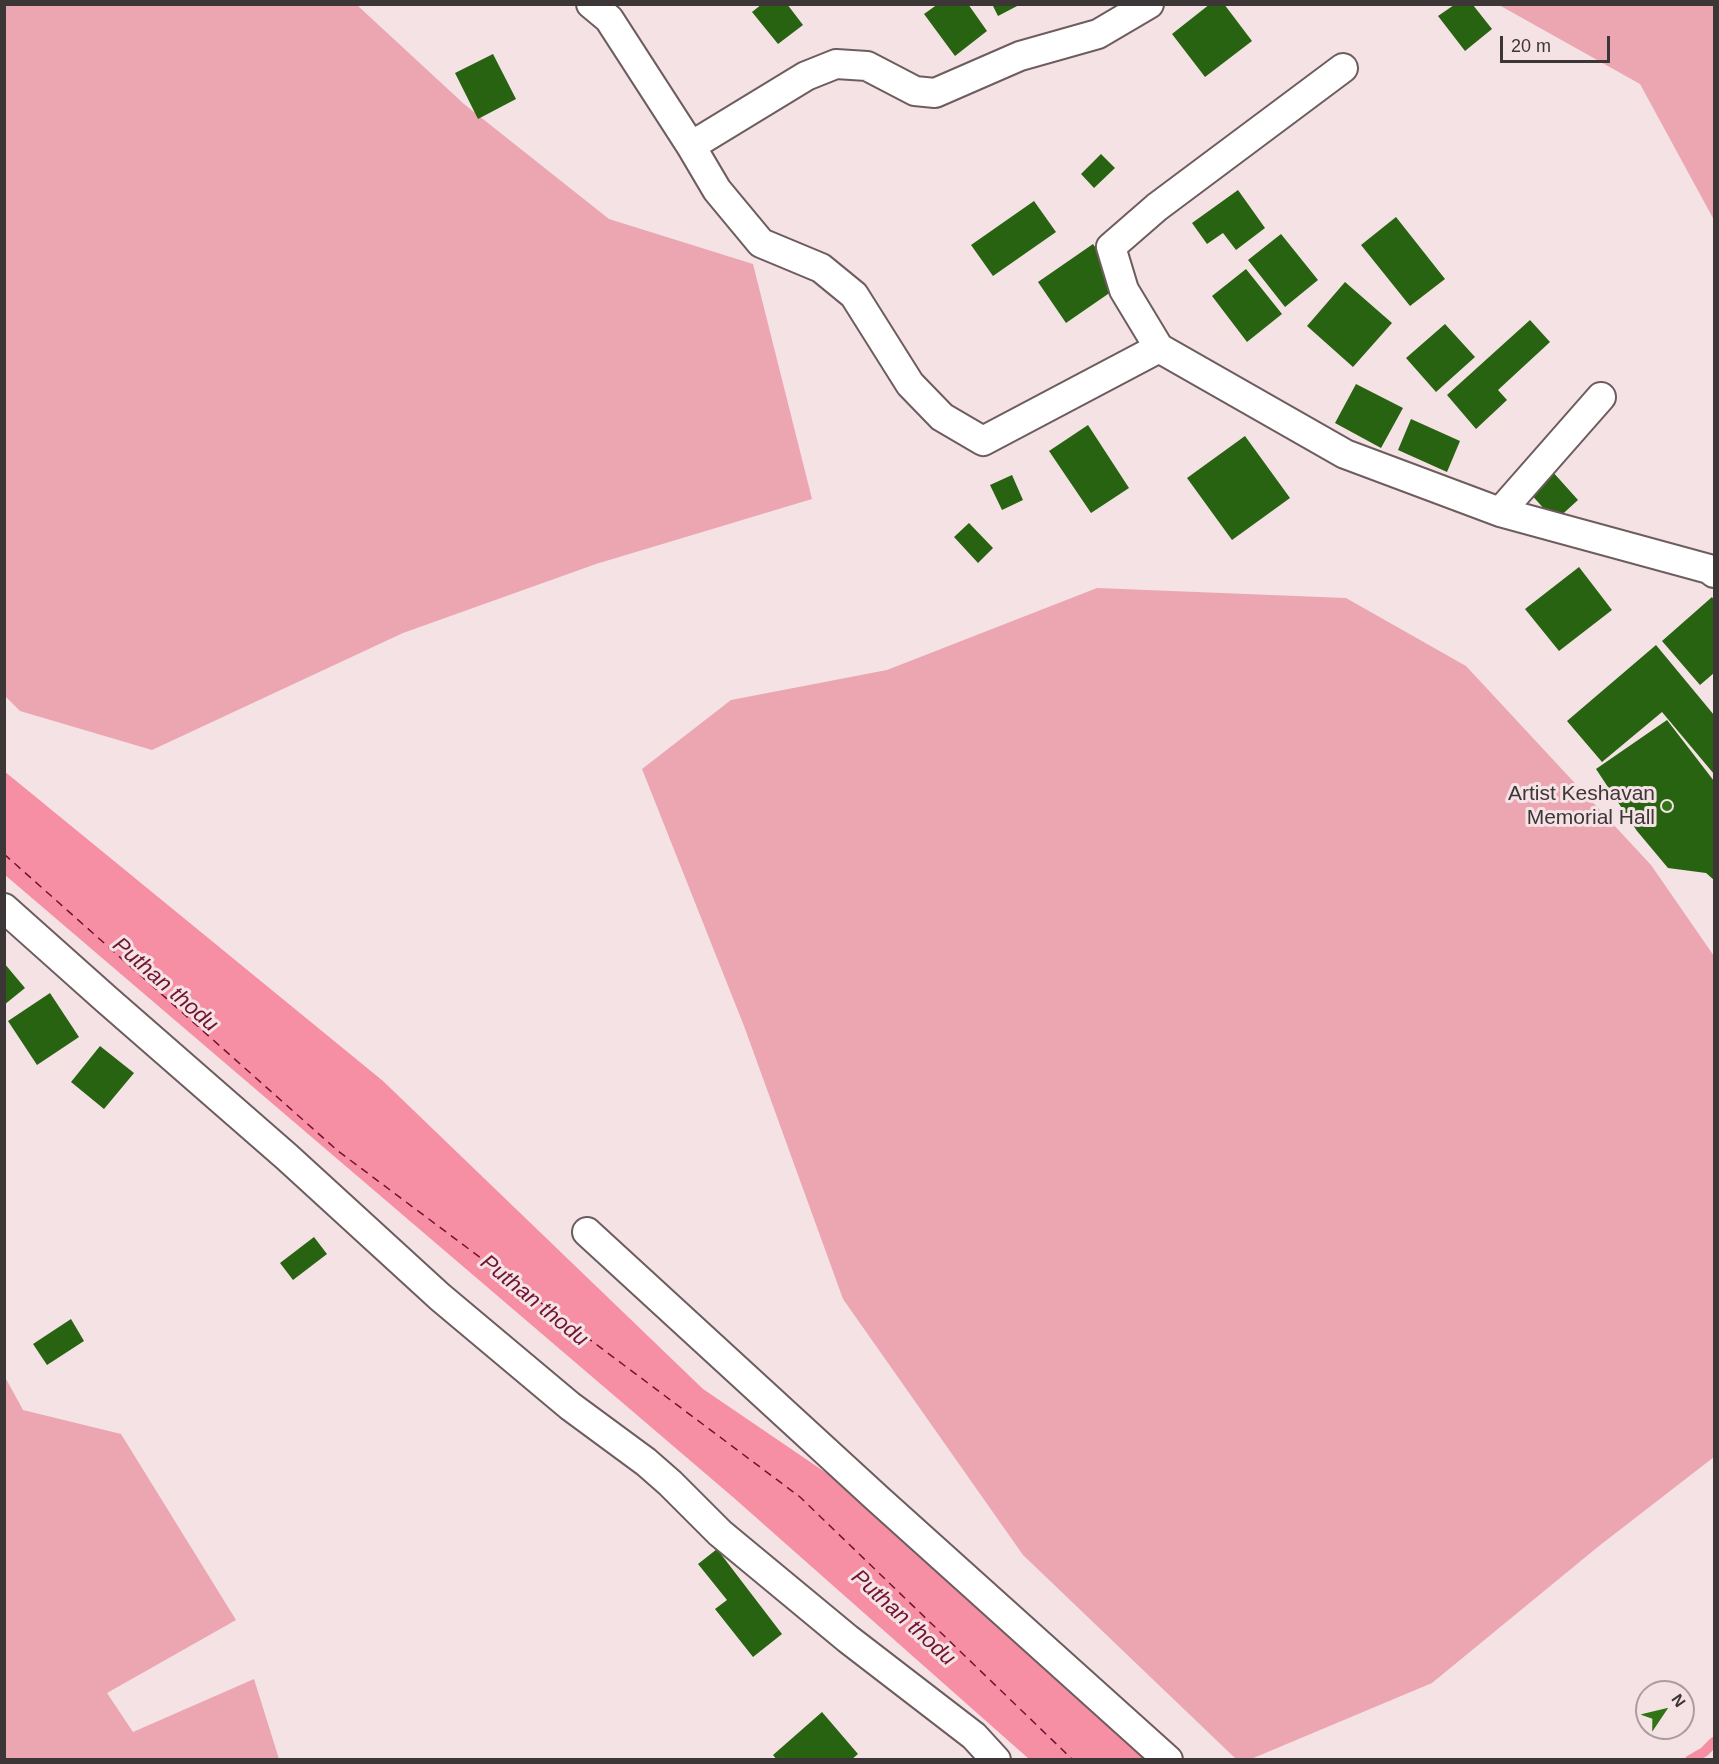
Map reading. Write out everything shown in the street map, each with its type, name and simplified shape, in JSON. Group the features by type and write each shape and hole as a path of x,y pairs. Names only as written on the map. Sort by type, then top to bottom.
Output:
{"street":[{"path":"591,4 609,19 717,190 761,243 821,268 854,295 910,384 942,417 983,441 1159,348"},
{"path":"691,146 806,76 836,64 867,66 915,91 935,93 1020,56 1098,34 1149,4"},
{"path":"1343,68 1157,207 1111,247 1124,290 1159,348 1345,454 1500,512 1709,569 1714,573"},
{"path":"1500,512 1600,397"},
{"path":"4,908 287,1157 440,1298 570,1406 646,1462 720,1533 848,1639 974,1736 996,1760"},
{"path":"587,1232 878,1499 1168,1760"}],"shaded area":[{"path":"5,5 357,5 464,104 609,219 753,264 812,499 596,564 403,633 152,750 20,711 5,696"},
{"path":"1499,5 1714,5 1714,220 1640,84"},
{"path":"1097,588 1346,598 1466,666 1651,865 1714,956 1714,1457 1599,1546 1432,1683 1251,1759 1236,1759 1023,1555 843,1299 744,1026 642,769 731,700 887,670"},
{"path":"5,1377 23,1410 121,1434 236,1620 107,1693 133,1732 254,1679 279,1759 5,1759"}],"water":[{"name":"Puthan thodu","path":"4,771 383,1081 703,1389 847,1487 1158,1735 1184,1759 1029,1759 734,1498 5,875"}],"building":[{"path":"762,4 787,4 803,25 778,44 752,12"},
{"path":"938,4 968,4 987,31 955,56 924,14"},
{"path":"992,4 1021,4 998,16"},
{"path":"1210,4 1224,4 1252,41 1205,77 1172,34"},
{"path":"1454,5 1473,5 1492,29 1465,51 1438,16"},
{"path":"493,54 516,99 478,119 455,73"},
{"path":"1101,154 1115,168 1094,188 1081,174"},
{"path":"1238,190 1265,228 1236,250 1223,233 1207,244 1192,223"},
{"path":"1034,201 1056,232 993,276 971,245"},
{"path":"1396,217 1445,279 1410,306 1361,245"},
{"path":"1281,234 1318,280 1285,307 1248,260"},
{"path":"1093,244 1121,285 1066,323 1038,282"},
{"path":"1246,269 1282,314 1247,342 1212,296"},
{"path":"1345,282 1392,323 1353,367 1307,326"},
{"path":"1530,320 1550,342 1498,390 1507,400 1476,429 1447,395"},
{"path":"1445,324 1475,357 1436,392 1406,358"},
{"path":"1356,384 1403,408 1381,448 1335,423"},
{"path":"1411,419 1460,441 1447,472 1398,450"},
{"path":"1088,425 1129,488 1091,513 1049,451"},
{"path":"1245,436 1290,498 1232,540 1187,478"},
{"path":"1543,461 1578,500 1555,521 1520,482"},
{"path":"1012,475 1023,500 1002,510 990,485"},
{"path":"969,523 993,548 978,563 954,537"},
{"path":"1579,567 1612,610 1559,651 1525,609"},
{"path":"1712,597 1714,600 1714,673 1700,685 1662,641"},
{"path":"1656,645 1714,715 1714,774 1662,712 1602,762 1567,721"},
{"name":"Artist Keshavan Memorial Hall","path":"1667,720 1714,781 1714,880 1706,873 1668,868 1637,831 1596,769"},
{"path":"4,963 25,988 4,1005"},
{"path":"50,993 79,1037 37,1065 8,1021"},
{"path":"100,1046 134,1073 104,1109 71,1082"},
{"path":"314,1237 327,1254 293,1280 280,1263"},
{"path":"71,1319 84,1341 47,1365 33,1344"},
{"path":"717,1549 782,1634 753,1657 715,1609 727,1600 698,1564"},
{"path":"822,1712 858,1754 851,1760 777,1760 773,1755"}],"waterway":[{"path":"1690,1760 1704,1752 1714,1742"}],"ferry route":[{"path":"4,854 338,1151 800,1497 1073,1760"}],"place":[{"name":"Artist Keshavan Memorial Hall","path":"1667,806"}]}
